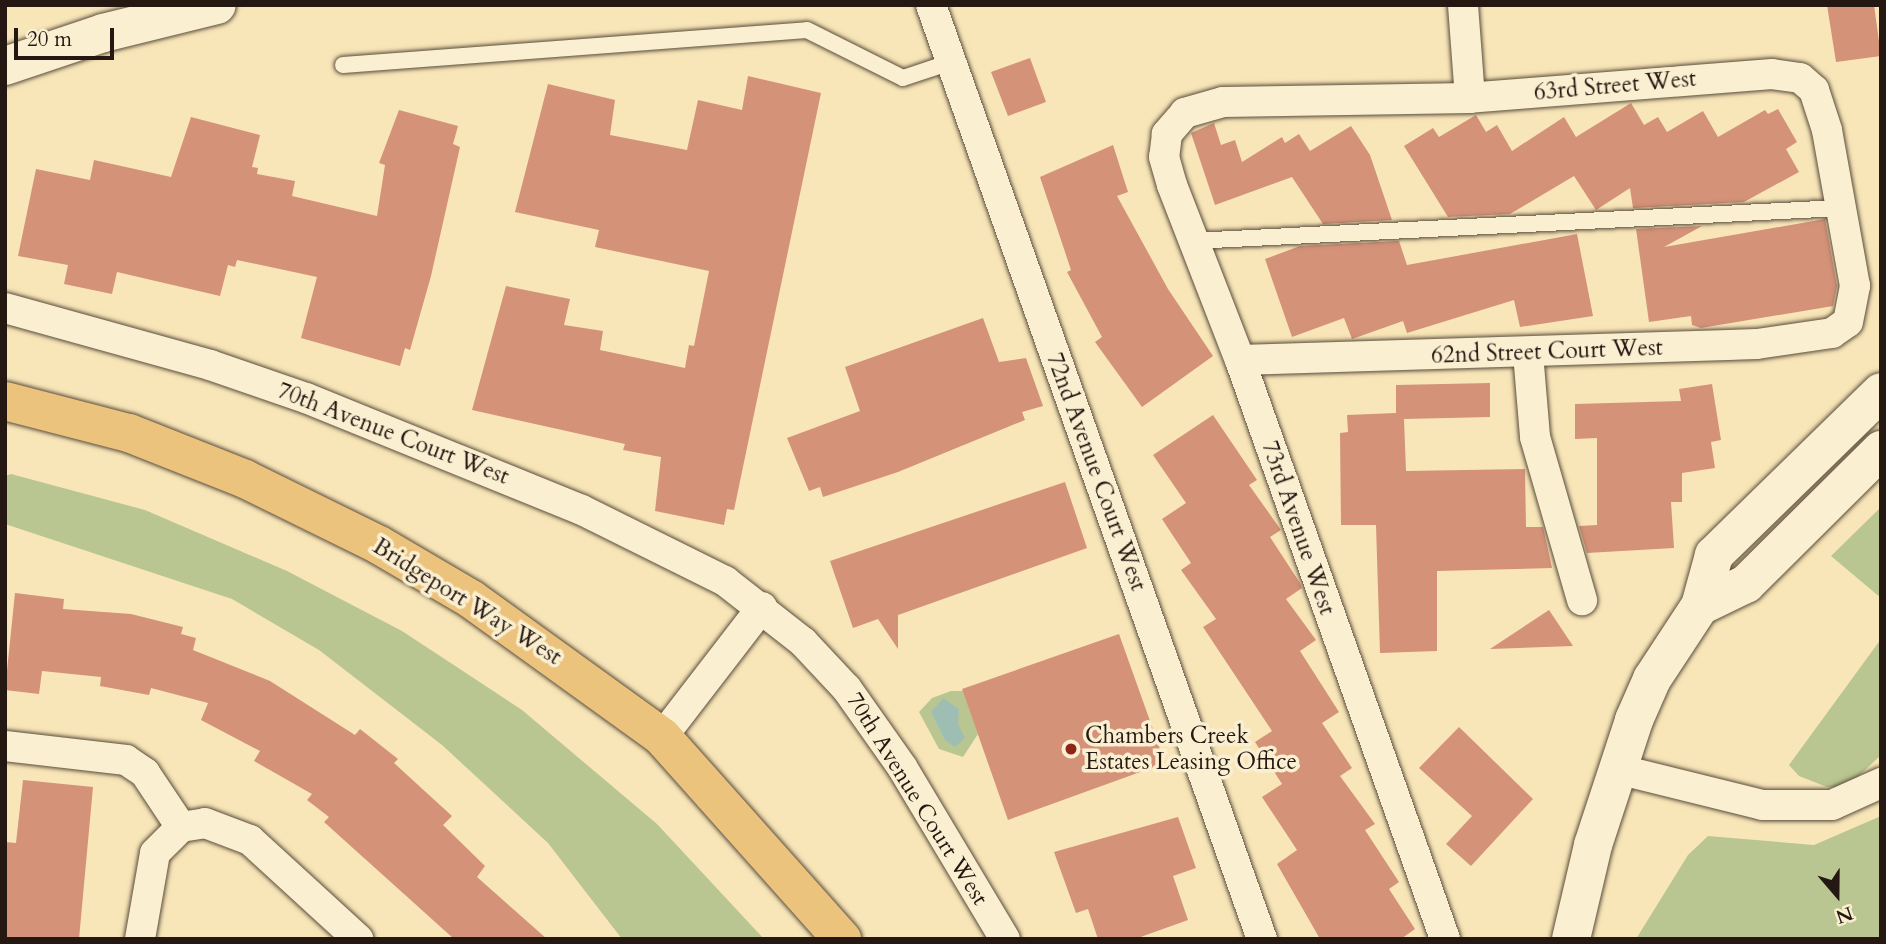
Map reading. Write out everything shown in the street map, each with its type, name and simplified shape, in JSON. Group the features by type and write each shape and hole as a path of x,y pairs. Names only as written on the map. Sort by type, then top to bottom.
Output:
{"main road":[{"name":"Bridgeport Way West","path":"5,401 129,433 245,479 379,545 471,599 662,737 842,939"}],"street":[{"path":"5,66 103,33 216,5"},
{"name":"72nd Avenue Court West","path":"931,5 1262,939"},
{"path":"1464,5 1470,98"},
{"name":"63rd Street West","path":"1177,118 1223,102 1470,98 1788,75 1807,82 1818,100 1855,285 1848,322"},
{"name":"73rd Avenue West","path":"1177,118 1164,140 1164,157 1193,241 1240,360 1445,939"},
{"name":"70th Avenue Court West","path":"5,308 210,365 412,439 690,561 762,607 803,642 875,725 1004,939"},
{"name":"62nd Street Court West","path":"1240,360 1784,343 1818,338 1848,322"},
{"path":"1528,353 1535,437 1583,600"},
{"path":"1571,939 1617,769 1652,679 1700,606 1714,555 1881,393"},
{"path":"1700,606 1746,584 1881,450"},
{"path":"662,737 762,607"},
{"path":"5,746 126,760 152,780 181,827"},
{"path":"1617,769 1762,805 1832,804 1881,783"},
{"path":"140,939 149,869 162,842 181,827 220,826 250,840 358,939"}],"lane":[{"path":"343,65 807,30 903,78 951,62"},
{"path":"1193,241 1841,208"}],"green space":[{"path":"11,474 145,510 287,571 402,631 522,710 657,824 764,939 622,939 548,843 442,745 319,650 232,599 5,524 5,476"},
{"path":"1881,507 1881,598 1831,556"},
{"path":"1881,639 1881,755 1847,787 1827,787 1799,776 1789,765"},
{"path":"951,691 963,691 978,734 963,757 939,749 919,712 932,698"},
{"path":"1881,816 1881,939 1636,939 1688,855 1708,836 1814,845"}],"water":[{"path":"943,698 959,709 958,724 965,738 955,747 945,740 931,712"}],"building":[{"path":"1827,5 1874,5 1881,56 1836,62"},
{"path":"1030,58 1046,102 1008,116 991,72"},
{"path":"748,76 821,93 734,510 727,509 724,525 655,511 661,457 623,450 625,444 472,410 506,286 570,299 564,325 603,331 600,350 685,368 689,345 694,346 709,271 595,247 599,230 515,212 548,84 615,100 610,135 687,150 698,100 742,110"},
{"path":"1631,103 1644,125 1658,117 1667,132 1703,111 1718,137 1765,110 1768,114 1778,109 1797,142 1786,149 1799,172 1744,202 1633,208 1630,188 1596,210 1574,176 1510,214 1448,217 1404,146 1433,128 1439,137 1476,115 1486,132 1497,125 1512,151 1564,117 1576,137"},
{"path":"399,110 458,126 453,144 460,147 431,276 410,350 405,348 400,366 301,338 317,277 237,260 235,267 228,265 220,296 117,272 112,294 64,284 68,265 18,256 36,169 90,180 94,160 171,177 191,117 260,135 252,167 258,168 257,174 295,181 292,196 377,216 385,165 379,163"},
{"path":"1214,123 1221,145 1235,140 1242,162 1282,137 1285,143 1299,134 1310,151 1351,126 1370,155 1392,220 1323,224 1292,177 1215,205 1191,133"},
{"path":"1113,145 1128,192 1117,196 1168,289 1213,356 1142,407 1095,342 1102,337 1067,272 1071,270 1040,177"},
{"path":"1825,219 1837,286 1833,306 1701,328 1692,325 1691,316 1649,322 1636,229 1702,226 1664,247"},
{"path":"1577,234 1593,316 1520,327 1514,300 1407,333 1403,321 1352,339 1344,318 1292,337 1265,259 1300,246 1399,241 1407,265"},
{"path":"983,318 999,362 1026,358 1043,406 1022,412 1025,420 898,472 823,497 820,487 809,491 787,438 860,411 845,367"},
{"path":"1490,383 1490,417 1404,419 1406,471 1525,469 1526,527 1543,527 1552,568 1437,571 1437,651 1380,653 1376,525 1341,525 1340,433 1348,432 1347,415 1396,413 1396,385"},
{"path":"1712,384 1721,440 1711,442 1715,468 1682,473 1682,502 1671,502 1674,548 1587,553 1579,526 1597,525 1597,438 1575,439 1575,404 1681,401 1679,389"},
{"path":"1213,415 1257,480 1249,485 1281,530 1270,537 1302,588 1286,599 1316,640 1300,651 1339,712 1322,723 1352,768 1340,776 1375,824 1365,830 1399,882 1389,889 1415,929 1401,939 1320,939 1277,864 1297,850 1262,797 1282,784 1255,742 1272,731 1203,627 1216,619 1181,570 1191,563 1162,519 1186,503 1153,455"},
{"path":"1065,482 1087,548 898,615 898,649 878,619 853,628 830,561"},
{"path":"15,593 64,599 63,609 131,614 183,627 181,634 196,638 193,650 270,681 355,735 360,729 398,759 394,763 452,816 443,825 485,866 477,877 547,939 454,939 324,822 329,817 307,800 312,794 254,761 260,751 201,720 208,703 151,688 149,695 100,686 101,677 42,671 39,694 5,690"},
{"path":"1549,610 1573,646 1490,649"},
{"name":"Chambers Creek Estates Leasing Office","path":"1119,634 1165,763 1008,820 962,689"},
{"path":"1459,727 1533,799 1471,866 1446,844 1472,816 1419,768"},
{"path":"23,780 93,787 79,939 5,939 5,842 16,843"},
{"path":"1178,817 1196,868 1173,876 1188,920 1135,939 1098,939 1088,909 1076,913 1054,852"}],"place":[{"name":"Chambers Creek Estates Leasing Office","path":"1071,749"}]}
